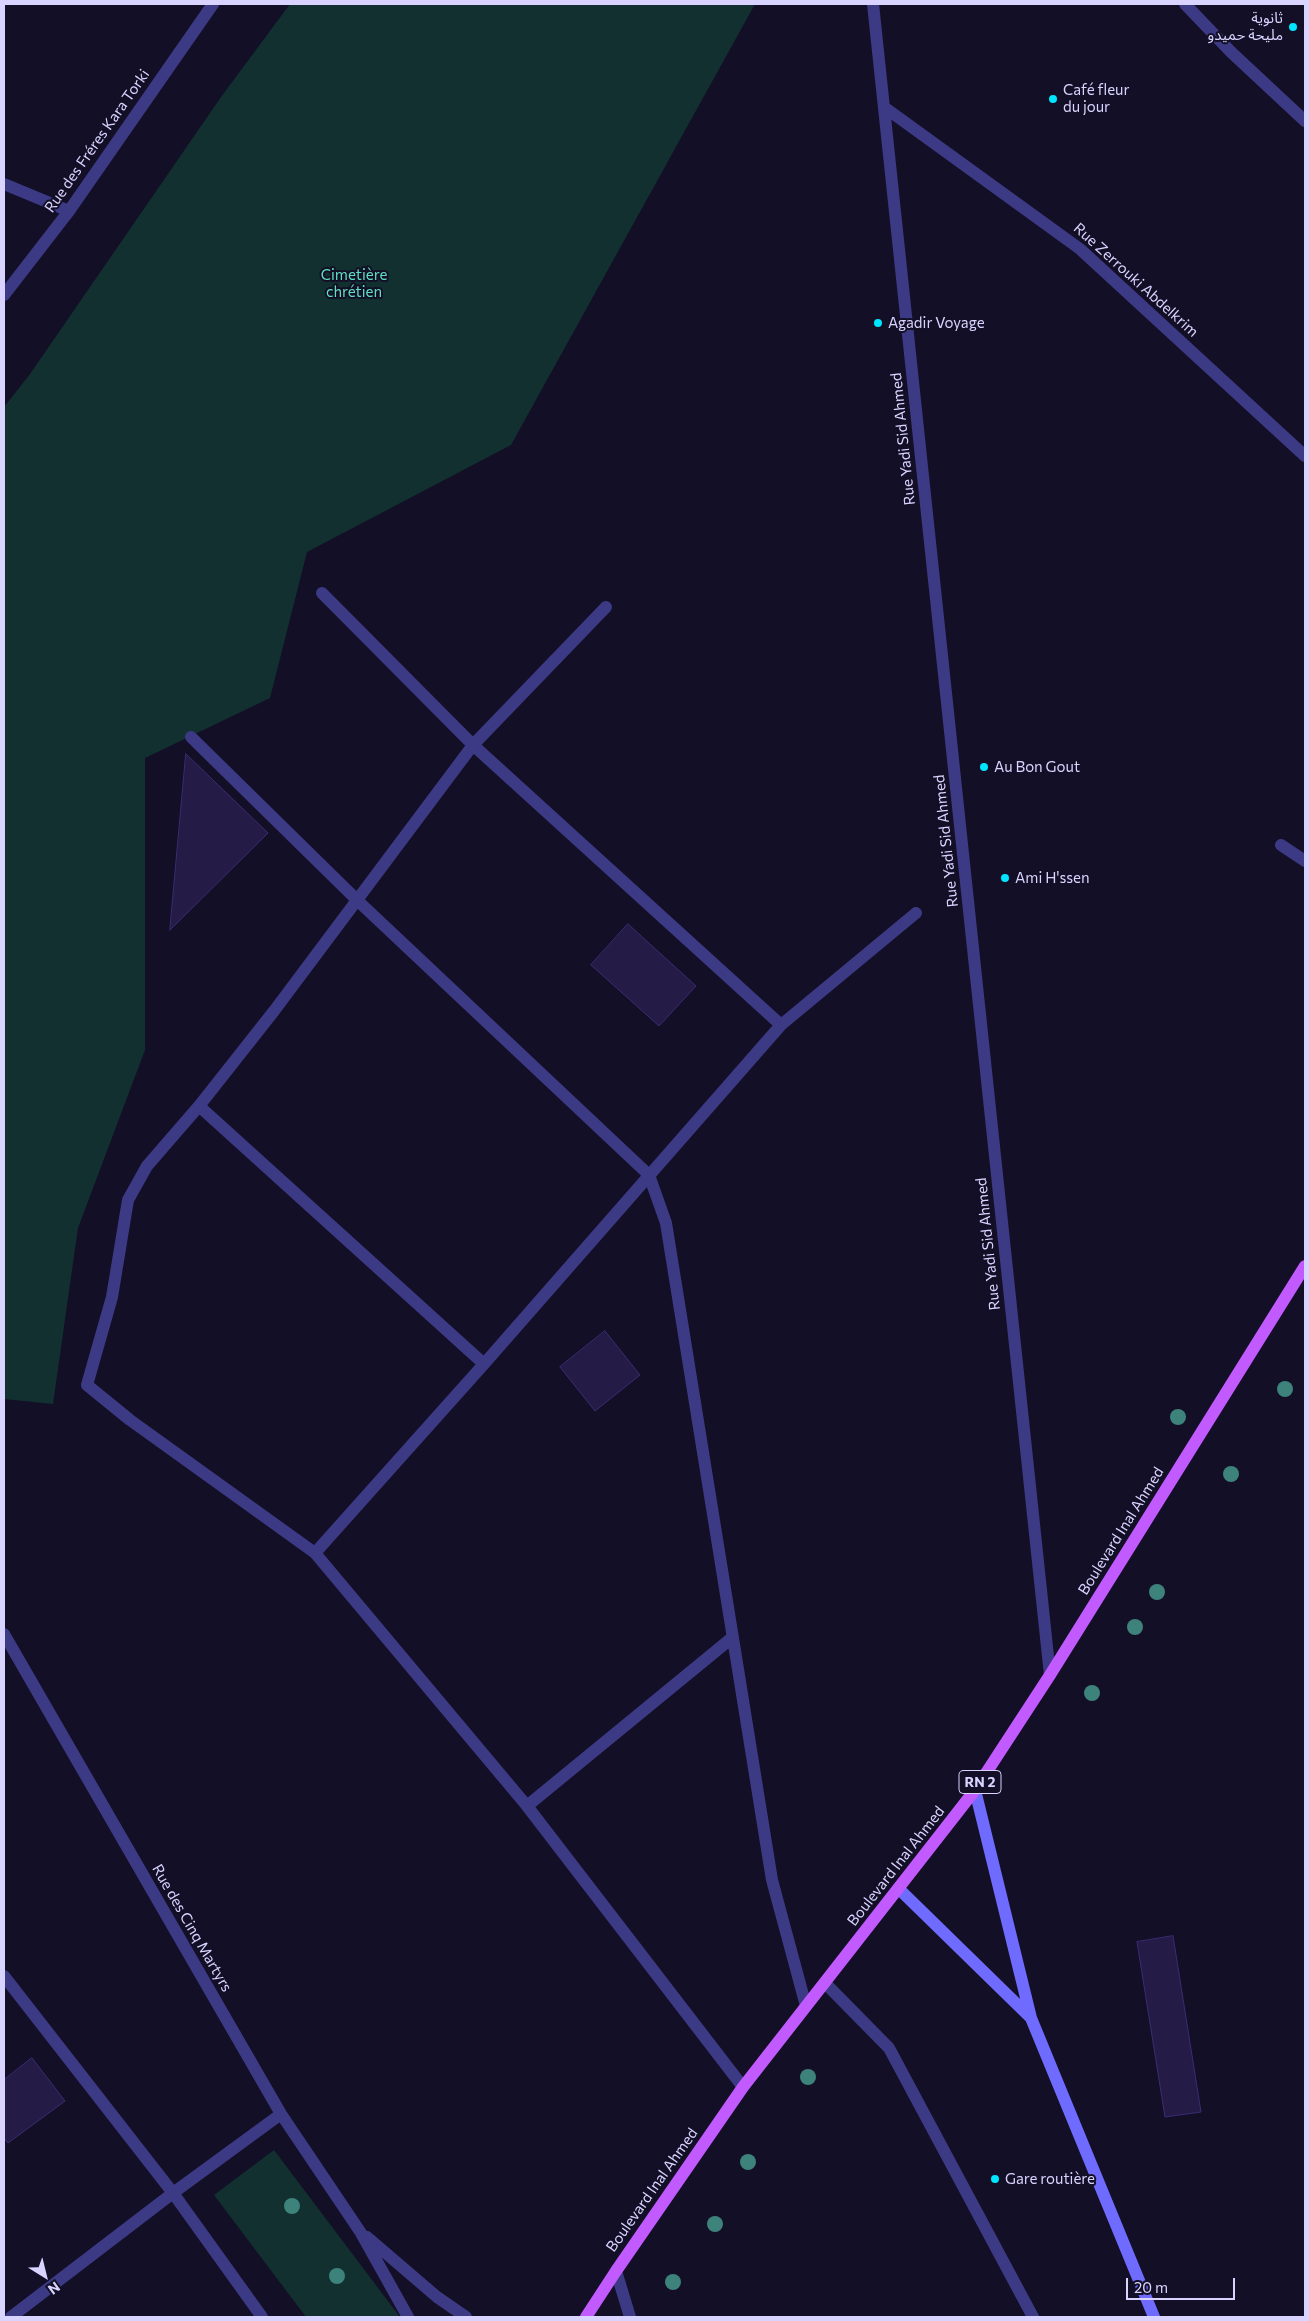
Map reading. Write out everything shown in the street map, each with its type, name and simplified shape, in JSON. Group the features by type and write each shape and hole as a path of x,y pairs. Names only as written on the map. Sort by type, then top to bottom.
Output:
{"main road":[{"name":"Boulevard Inal Ahmed","path":"586,2317 743,2087 975,1790 1050,1675 1305,1266"},
{"path":"975,1790 1031,2018 1154,2317"},
{"path":"899,1889 1031,2018"}],"street":[{"name":"Rue des Fréres Kara Torki","path":"4,295 69,211 214,4"},
{"name":"Rue Yadi Sid Ahmed","path":"873,4 1050,1675"},
{"path":"1185,4 1231,52 1305,121"},
{"name":"Rue Zerrouki Abdelkrim","path":"884,108 1080,249 1305,456"},
{"path":"4,184 69,211"},
{"path":"322,593 473,745 781,1025"},
{"path":"606,607 473,745 358,901 199,1106 147,1166 128,1200 112,1297 87,1385 130,1420 315,1552 527,1806 743,2087"},
{"path":"191,737 358,901 649,1175 666,1223 772,1880 806,2006"},
{"path":"1281,845 1305,861"},
{"path":"315,1552 484,1364 781,1025 916,913"},
{"path":"199,1106 484,1364"},
{"name":"Rue des Cinq Martyrs","path":"4,1634 281,2114 361,2233"},
{"path":"527,1806 733,1636"},
{"path":"4,1976 173,2193 262,2317"},
{"path":"825,1983 889,2048 1034,2317"},
{"path":"11,2317 173,2193 281,2114"},
{"path":"361,2233 408,2317"},
{"path":"361,2233 437,2297 466,2317"},
{"path":"616,2271 630,2317"}],"green space":[{"name":"Cimetière chrétien","path":"290,4 755,4 511,445 307,552 270,698 145,758 145,1050 78,1228 53,1404 4,1399 4,407 30,374 221,97"},
{"path":"274,2150 400,2317 306,2317 214,2195"}],"building":[{"path":"186,754 268,833 170,930"},
{"path":"628,924 696,986 659,1026 591,965"},
{"path":"605,1331 640,1375 595,1411 560,1367"},
{"path":"1173,1936 1201,2112 1165,2117 1137,1942"},
{"path":"32,2058 65,2101 8,2143 4,2138 4,2080"}],"place":[{"name":"ثانوية مليحة حميدو","path":"1293,27"},
{"name":"Café fleur du jour","path":"1053,99"},
{"name":"Agadir Voyage","path":"878,323"},
{"name":"Au Bon Gout","path":"984,767"},
{"name":"Ami H'ssen","path":"1005,878"},
{"name":"Gare routière","path":"995,2179"}]}
